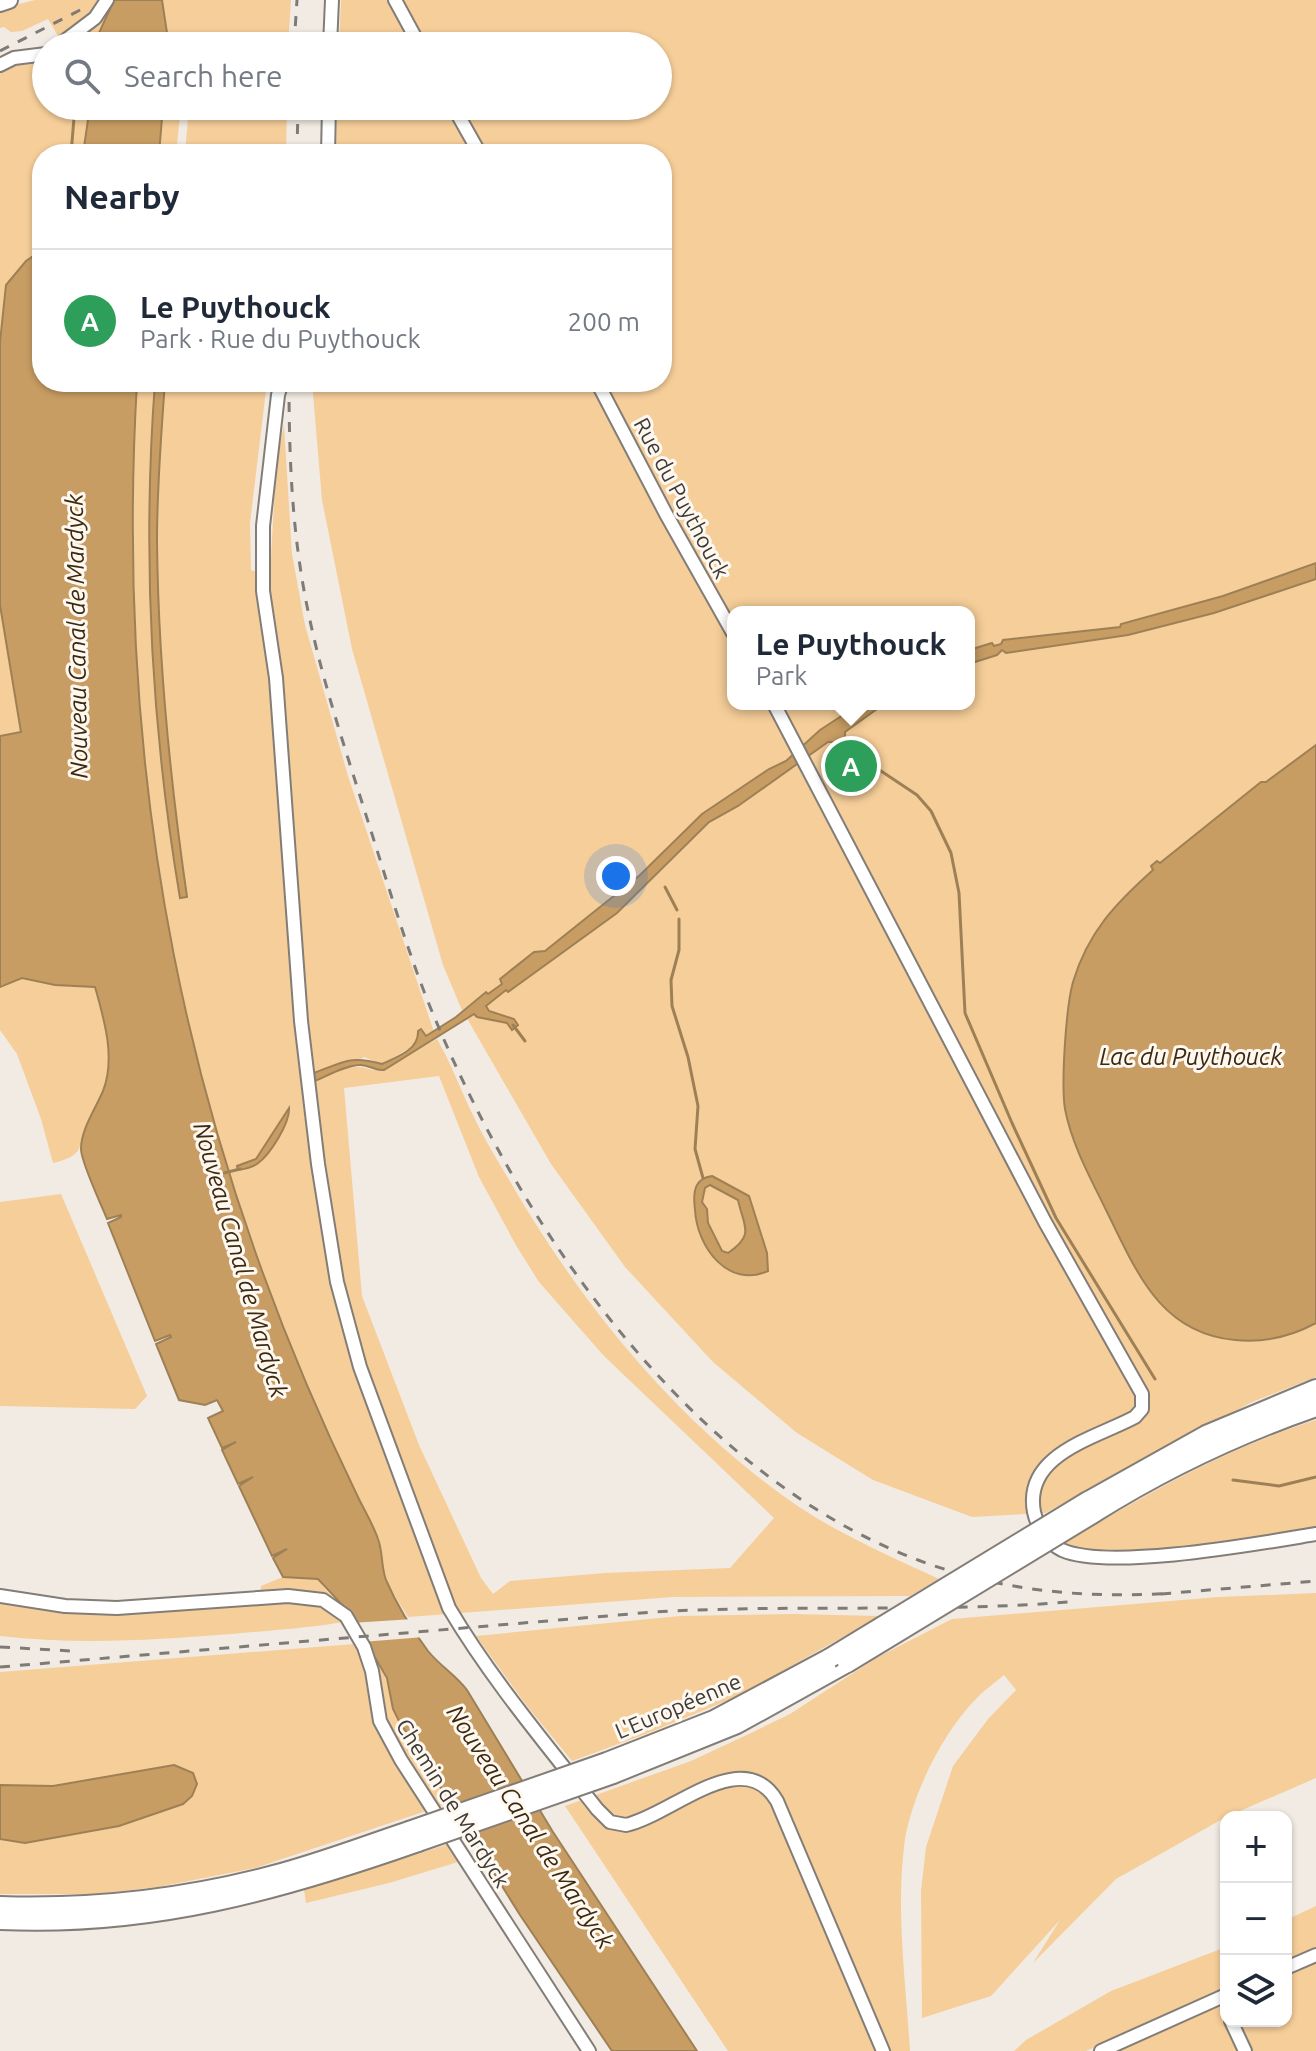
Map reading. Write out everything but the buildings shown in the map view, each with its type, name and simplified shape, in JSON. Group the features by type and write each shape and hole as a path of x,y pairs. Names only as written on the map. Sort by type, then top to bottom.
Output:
{"highway":[{"name":"L'Européenne","path":"0,1920 113,1917 201,1906 305,1880 413,1836 610,1768 839,1660 1091,1507 1198,1438 1316,1389"},
{"name":"L'Européenne","path":"1091,1507 1195,1457 1316,1407"},
{"name":"L'Européenne","path":"0,1906 77,1906 197,1893 290,1871 413,1836"}],"main road":[{"path":"0,3 9,0"}],"street":[{"path":"76,32 95,18 107,0"},
{"path":"331,32 332,0"},
{"path":"395,0 412,32"},
{"path":"1,64 14,58 32,56"},
{"path":"328,144 329,120"},
{"path":"461,120 474,144"},
{"path":"279,392 263,526 264,597 276,678 303,1035 318,1164 337,1282 372,1402 449,1608 466,1637 513,1701 597,1809 610,1822 626,1825 732,1778 747,1778 767,1788 777,1801 883,2051"},
{"name":"Rue du Puythouck","path":"602,392 727,622"},
{"path":"777,710 1034,1203 1142,1394 1142,1409 1135,1417 1067,1451 1044,1467 1033,1493 1037,1523 1055,1546 1080,1554 1136,1556 1225,1548 1316,1534"},
{"name":"Chemin de Mardyck","path":"0,1596 65,1606 117,1608 241,1598 312,1597 333,1605 346,1616 369,1659 376,1709 384,1731 589,2051"},
{"path":"1292,1965 1316,1955"},
{"path":"1101,2051 1220,2003"},
{"path":"1234,2027 1245,2051"}],"shaded area":[{"path":"35,0 114,0 99,32 56,32 48,19 22,31 11,32 0,28 0,9"},
{"path":"162,0 291,0 289,32 167,32"},
{"path":"341,0 1316,0 1316,1377 1252,1402 1045,1513 972,1517 873,1480 797,1433 713,1362 625,1267 551,1164 461,1008 443,965 352,649 322,500 313,392 672,392 672,144 336,144 337,120 672,120 672,32 340,32"},
{"path":"32,60 32,120 88,120 84,144 32,144 32,257 6,285 0,342 0,70 18,61"},
{"path":"162,120 180,120 177,144 160,144"},
{"path":"188,120 287,120 286,144 186,144"},
{"path":"137,392 154,392 149,512 156,705 180,898 187,897 175,808 159,629 157,540 164,392 266,392 250,523 251,570 270,577 276,464 284,425 292,554 305,625 348,776 434,1032 426,1036 423,1034 415,1045 382,1064 364,1057 344,1069 384,1070 437,1039 481,1131 536,1225 600,1316 673,1400 755,1474 799,1507 850,1537 939,1579 910,1596 673,1597 408,1617 388,1583 376,1533 292,1350 245,1225 203,1085 179,987 147,787 133,585","holes":["439,1076 479,1177 539,1282 604,1356 774,1518 730,1568 510,1581 493,1594 481,1578 419,1445 362,1296 344,1088"]},
{"path":"0,605 21,733 0,736"},
{"path":"22,978 55,985 95,986 106,1035 108,1060 105,1085 80,1147 69,1158 53,1163 41,1119 17,1054 0,1030 0,987"},
{"path":"61,1194 147,1396 135,1409 0,1406 0,1202"},
{"path":"1316,1420 1316,1528 1117,1561 1061,1545 1217,1459"},
{"path":"283,1577 318,1579 354,1620 145,1640 87,1641 0,1636 0,1599 51,1610 123,1614 260,1605 261,1586"},
{"path":"1316,1593 1316,1778 1240,1811 1220,1811 1220,1820 1116,1879 1033,1963 1060,1920 991,1996 922,2018 921,1891 926,1847 953,1766 988,1719 1016,1690 1004,1675 979,1696 951,1730 920,1788 907,1829 901,1923 910,2051 728,2051 565,1806 691,1761 753,1732 790,1714 878,1657 952,1619 1219,1597"},
{"path":"680,1616 880,1616 738,1696 572,1761 476,1636"},
{"path":"367,1643 388,1682 399,1721 450,1803 255,1868 158,1887 97,1894 0,1894 0,1672"},
{"path":"446,1845 458,1862 306,1903 304,1890"},
{"path":"1316,1906 1316,1947 1292,1958 1292,1955 1292,1917"},
{"path":"1220,1949 1220,1991 1086,2051 1014,2051 1026,2040 1111,1991"},
{"path":"1316,1962 1316,2051 1119,2051 1220,2006 1220,2027 1292,2027 1292,1973"}],"water":[{"path":"114,0 162,0 167,32 99,32"},
{"path":"88,120 162,120 160,144 84,144"},
{"name":"Nouveau Canal de Mardyck","path":"32,257 32,392 137,392 133,529 137,672 151,814 174,953 205,1091 246,1226 297,1361 376,1533 386,1580 400,1607 428,1651 467,1690 553,1832 697,2051 612,2051 520,1915 399,1721 393,1709 387,1678 348,1611 318,1579 283,1577 273,1558 287,1549 272,1556 239,1486 253,1477 238,1484 222,1450 236,1442 222,1448 208,1418 223,1411 217,1400 205,1405 179,1400 156,1344 171,1337 155,1341 108,1223 121,1215 107,1219 84,1163 81,1149 83,1134 103,1091 109,1052 95,987 55,985 22,978 0,987 0,736 21,732 0,605 0,342 6,285"},
{"path":"154,392 164,392 158,500 158,585 166,719 187,897 180,898 156,705 150,576"},
{"path":"1316,563 1316,579 1214,613 1128,635 1006,653 1002,650 997,655 975,662 975,648 992,643 994,646 1001,644 1003,640 1120,627 1121,624 1223,596"},
{"path":"851,710 876,710 845,732 845,740 855,749 850,751 835,742 828,742 738,806 709,822 617,913 486,1006 489,1011 514,1019 518,1025 512,1030 507,1023 474,1014 384,1070 353,1066 315,1081 314,1073 340,1063 362,1060 382,1064 406,1052 415,1043 418,1031 421,1029 426,1036 456,1017 486,992 488,994 502,984 500,979 534,952 545,951 640,875 702,814 786,761 820,730"},
{"name":"Lac du Puythouck","path":"1316,745 1316,1323 1277,1338 1235,1340 1209,1335 1169,1312 1153,1295 1128,1255 1082,1161 1068,1122 1064,1082 1068,1009 1079,964 1095,933 1115,907 1153,870 1151,866 1157,861 1160,863 1261,782 1266,782"},
{"path":"289,1108 283,1130 268,1154 257,1164 238,1170 237,1166 256,1159"},
{"path":"712,1176 749,1196 767,1253 768,1271 740,1274 717,1261 708,1250 697,1224 694,1197 698,1183","holes":["710,1185 738,1200 745,1235 728,1253 722,1251 708,1223 707,1209 702,1202 705,1188"]},
{"path":"174,1765 193,1773 197,1784 192,1796 183,1804 119,1826 25,1843 0,1839 0,1785 53,1786"}],"pier":[{"path":"413,1619 424,1637 362,1642 351,1623"}],"waterway":[{"path":"72,144 74,120"},
{"path":"866,761 917,795 931,811 951,853 959,893 965,1013 1056,1218 1155,1379"},
{"path":"665,887 677,910"},
{"path":"679,919 679,950 671,980 672,1006 688,1057 698,1106 695,1149 703,1178"},
{"path":"513,1025 525,1041"},
{"name":"Nouveau Canal de Mardyck","path":"224,1173 240,1169"},
{"path":"1233,1480 1279,1486 1316,1477"}],"railway":[{"path":"295,32 297,0"},
{"path":"37,32 86,7"},
{"path":"0,51 32,35"},
{"path":"297,144 298,120"},
{"path":"289,392 292,495 307,606 328,691 394,905 429,1004 476,1108 520,1189 571,1267 629,1342 692,1411 762,1471 837,1522 918,1560 1012,1586 1108,1595 1172,1593"},
{"path":"1161,1594 1316,1581"},
{"path":"0,1667 654,1612 965,1607 1069,1602"},
{"path":"0,1647 72,1651"}],"place":[{"name":"Le Puythouck","path":"851,766"}]}
